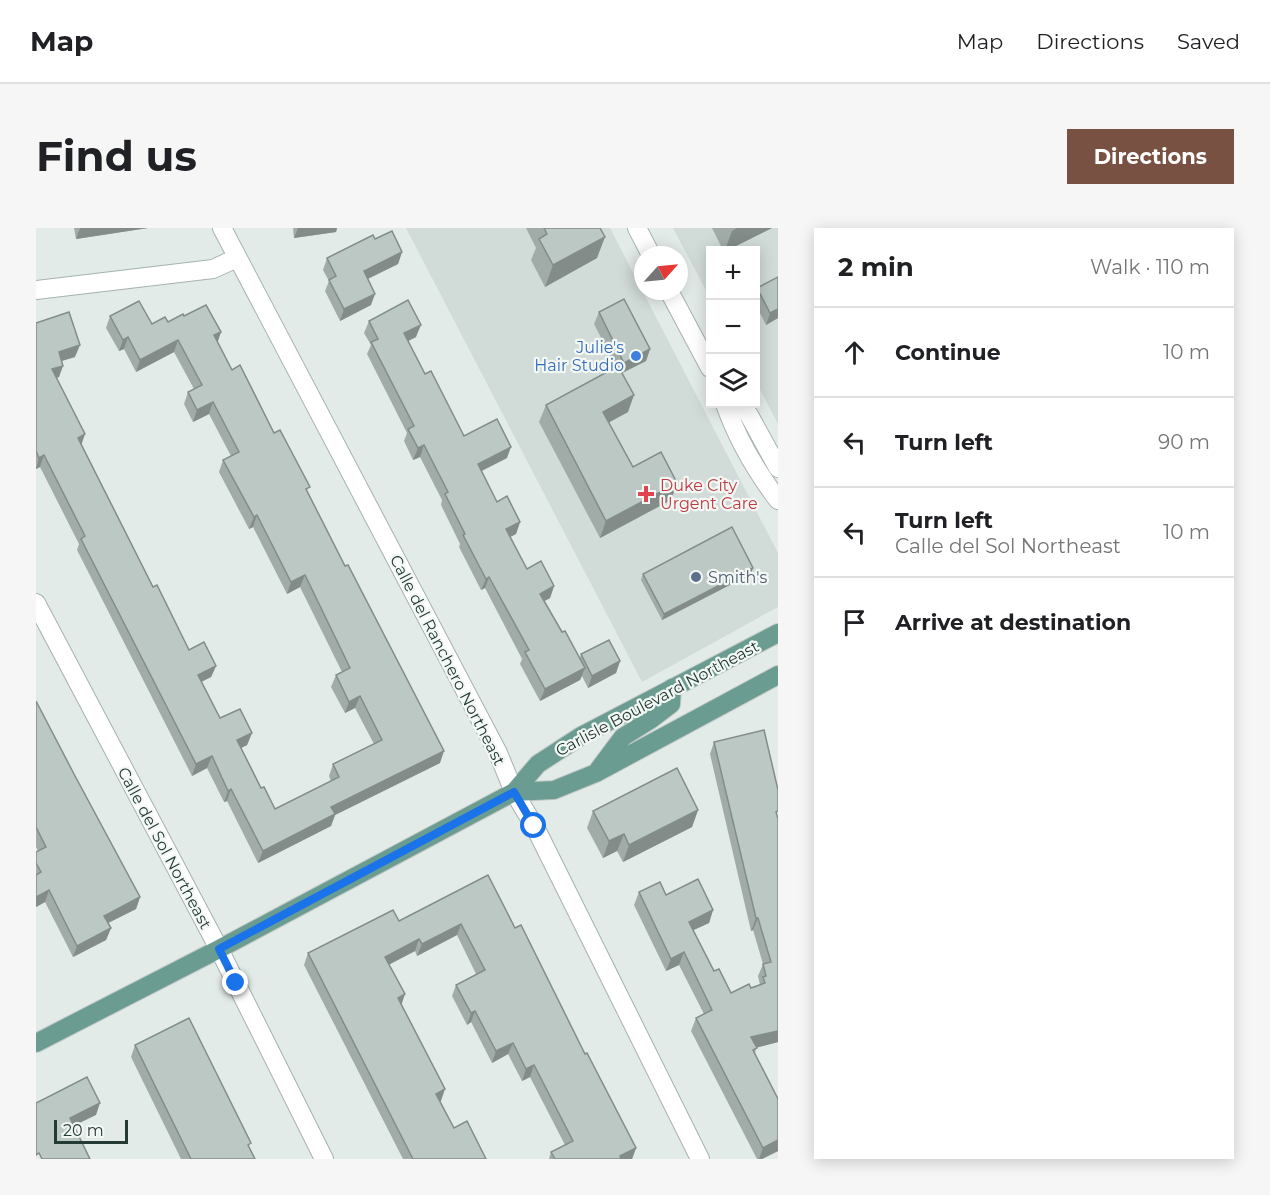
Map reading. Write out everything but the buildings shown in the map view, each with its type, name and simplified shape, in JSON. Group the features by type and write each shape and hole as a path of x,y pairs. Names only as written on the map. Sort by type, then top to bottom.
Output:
{"main road":[{"name":"Carlisle Boulevard Northeast","path":"36,1043 219,949 514,792 538,764 581,736 778,633"},
{"name":"Carlisle Boulevard Northeast","path":"514,792 554,790 596,773 777,678"},
{"path":"596,773 623,737 671,704 672,688"}],"street":[{"name":"Calle del Ranchero Northeast","path":"222,228 498,753 514,792 534,826 700,1159"},
{"path":"637,228 646,246"},
{"path":"36,290 213,269 237,258"},
{"path":"674,300 706,359"},
{"path":"726,408 733,428 773,493 778,509"},
{"path":"743,408 749,415 778,468"},
{"name":"Calle del Sol Northeast","path":"36,603 219,949 324,1159"},
{"path":"760,642 778,628"}],"shaded area":[{"path":"406,228 610,228 634,274 634,300 647,300 778,553 778,607 642,682"},
{"path":"673,228 778,228 778,424 760,390 760,246 706,246 706,290 688,256 688,246 683,246"}],"place":[{"name":"Julie's Hair Studio","path":"636,356"},
{"name":"Duke City Urgent Care","path":"646,494"},
{"name":"Smith's","path":"696,577"}],"route":[{"path":"236,983 219,949 514,792 534,826"}]}
